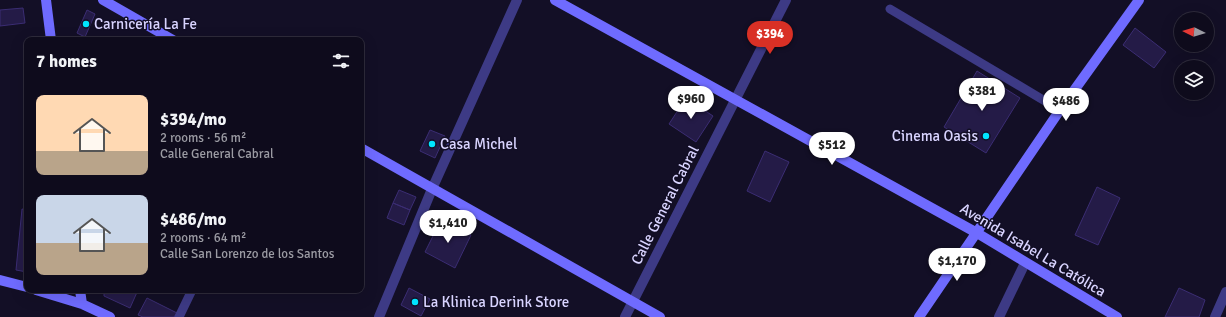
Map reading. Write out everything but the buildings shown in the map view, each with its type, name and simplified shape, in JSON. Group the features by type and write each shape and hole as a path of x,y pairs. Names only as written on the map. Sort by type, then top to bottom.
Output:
{"street":[{"path":"46,0 51,37"},
{"path":"103,0 168,37"},
{"path":"379,317 432,189 517,0"},
{"name":"Avenida Isabel La Católica","path":"555,0 977,234 1117,317"},
{"name":"Calle General Cabral","path":"624,317 786,0"},
{"path":"919,317 977,234 1060,110 1139,0"},
{"path":"364,150 660,317"},
{"path":"999,317 1025,263"},
{"path":"0,280 24,287"},
{"path":"1215,317 1226,292"},
{"path":"46,293 82,304 110,317"},
{"path":"80,293 82,304 96,317"}],"lane":[{"path":"890,9 1060,110"},
{"path":"179,317 191,293"}],"place":[{"name":"Carnicería La Fe","path":"86,24"},
{"name":"Cinema Oasis","path":"986,136"},
{"name":"Casa Michel","path":"432,144"},
{"name":"La Klinica Derink Store","path":"415,302"}]}
